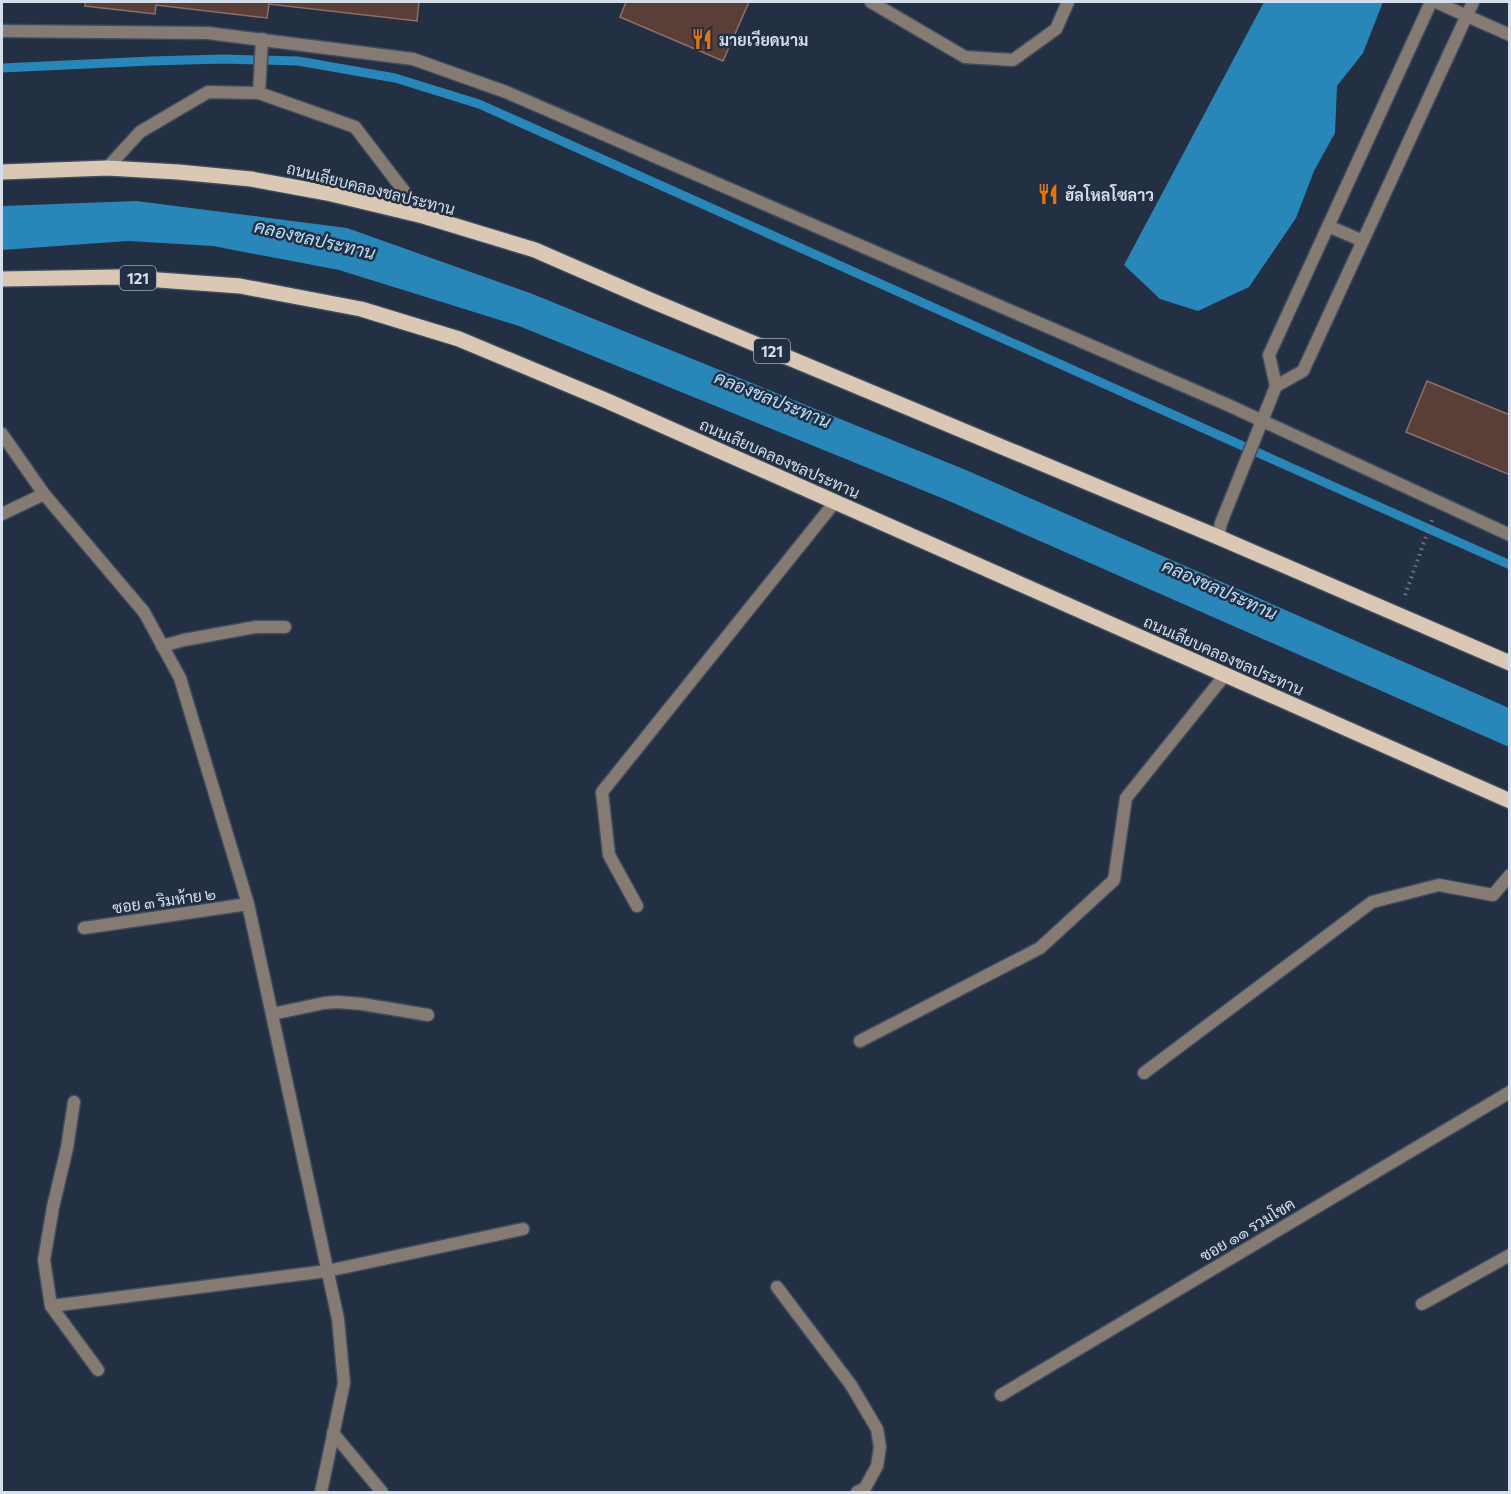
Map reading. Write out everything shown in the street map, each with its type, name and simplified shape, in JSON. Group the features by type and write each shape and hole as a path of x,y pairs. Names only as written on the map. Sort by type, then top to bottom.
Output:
{"main road":[{"name":"ถนนเลียบคลองชลประทาน","path":"2,172 107,168 251,178 423,216 535,250 661,305 1220,530 1398,615 1509,663"},
{"name":"ถนนเลียบคลองชลประทาน","path":"2,279 118,277 240,286 361,309 459,339 605,400 1509,801"}],"street":[{"path":"871,2 965,57 1013,60 1056,29 1068,2"},
{"path":"1220,530 1276,386 1269,355 1434,2 1509,35"},
{"path":"1276,386 1303,371 1473,2"},
{"path":"2,31 208,33 413,59 506,92 1509,535"},
{"path":"259,93 262,39"},
{"path":"107,168 140,132 208,92 259,93 355,127 423,216"},
{"path":"1328,226 1363,241"},
{"path":"2,434 44,494 144,612 180,678 248,904 338,1318 344,1383 321,1492"},
{"path":"2,514 44,494"},
{"path":"637,906 609,855 602,792 835,502"},
{"path":"162,646 256,627 285,627"},
{"path":"860,1041 1040,948 1114,880 1126,798 1225,675"},
{"path":"1144,1073 1372,902 1439,885 1493,895 1509,875"},
{"name":"ซอย ๓ ริมห้าย ๒","path":"84,928 248,904"},
{"path":"272,1014 338,1002 428,1016"},
{"name":"ซอย ๑๑ รวมโชค","path":"1001,1395 1509,1092"},
{"path":"74,1102 44,1260 51,1306 98,1370"},
{"path":"51,1306 327,1271 523,1229"},
{"path":"1422,1304 1509,1254"},
{"path":"777,1287 851,1385 877,1429 880,1447 877,1466 865,1488 857,1492"},
{"path":"333,1433 382,1492"}],"path":[{"path":"1398,615 1432,521"}],"water":[{"path":"1264,2 1383,2 1363,53 1337,86 1335,133 1314,171 1296,218 1249,287 1198,311 1160,299 1124,265"},
{"name":"คลองชลประทาน","path":"136,201 347,228 530,293 966,470 1509,708 1509,747 949,501 519,326 339,270 213,246 128,241 2,250 2,206"}],"building":[{"path":"85,2 419,2 417,21 269,4 267,18 156,5 155,14 85,6"},
{"name":"มายเวียดนาม","path":"626,2 749,2 723,61 620,17"},
{"path":"1427,381 1510,415 1510,475 1406,432"}],"waterway":[{"path":"2,68 223,59 298,61 395,78 479,104 1510,565"}],"place":[{"name":"มายเวียดนาม","path":"702,39"},
{"name":"ฮัลโหลโซลาว","path":"1048,194"}]}
